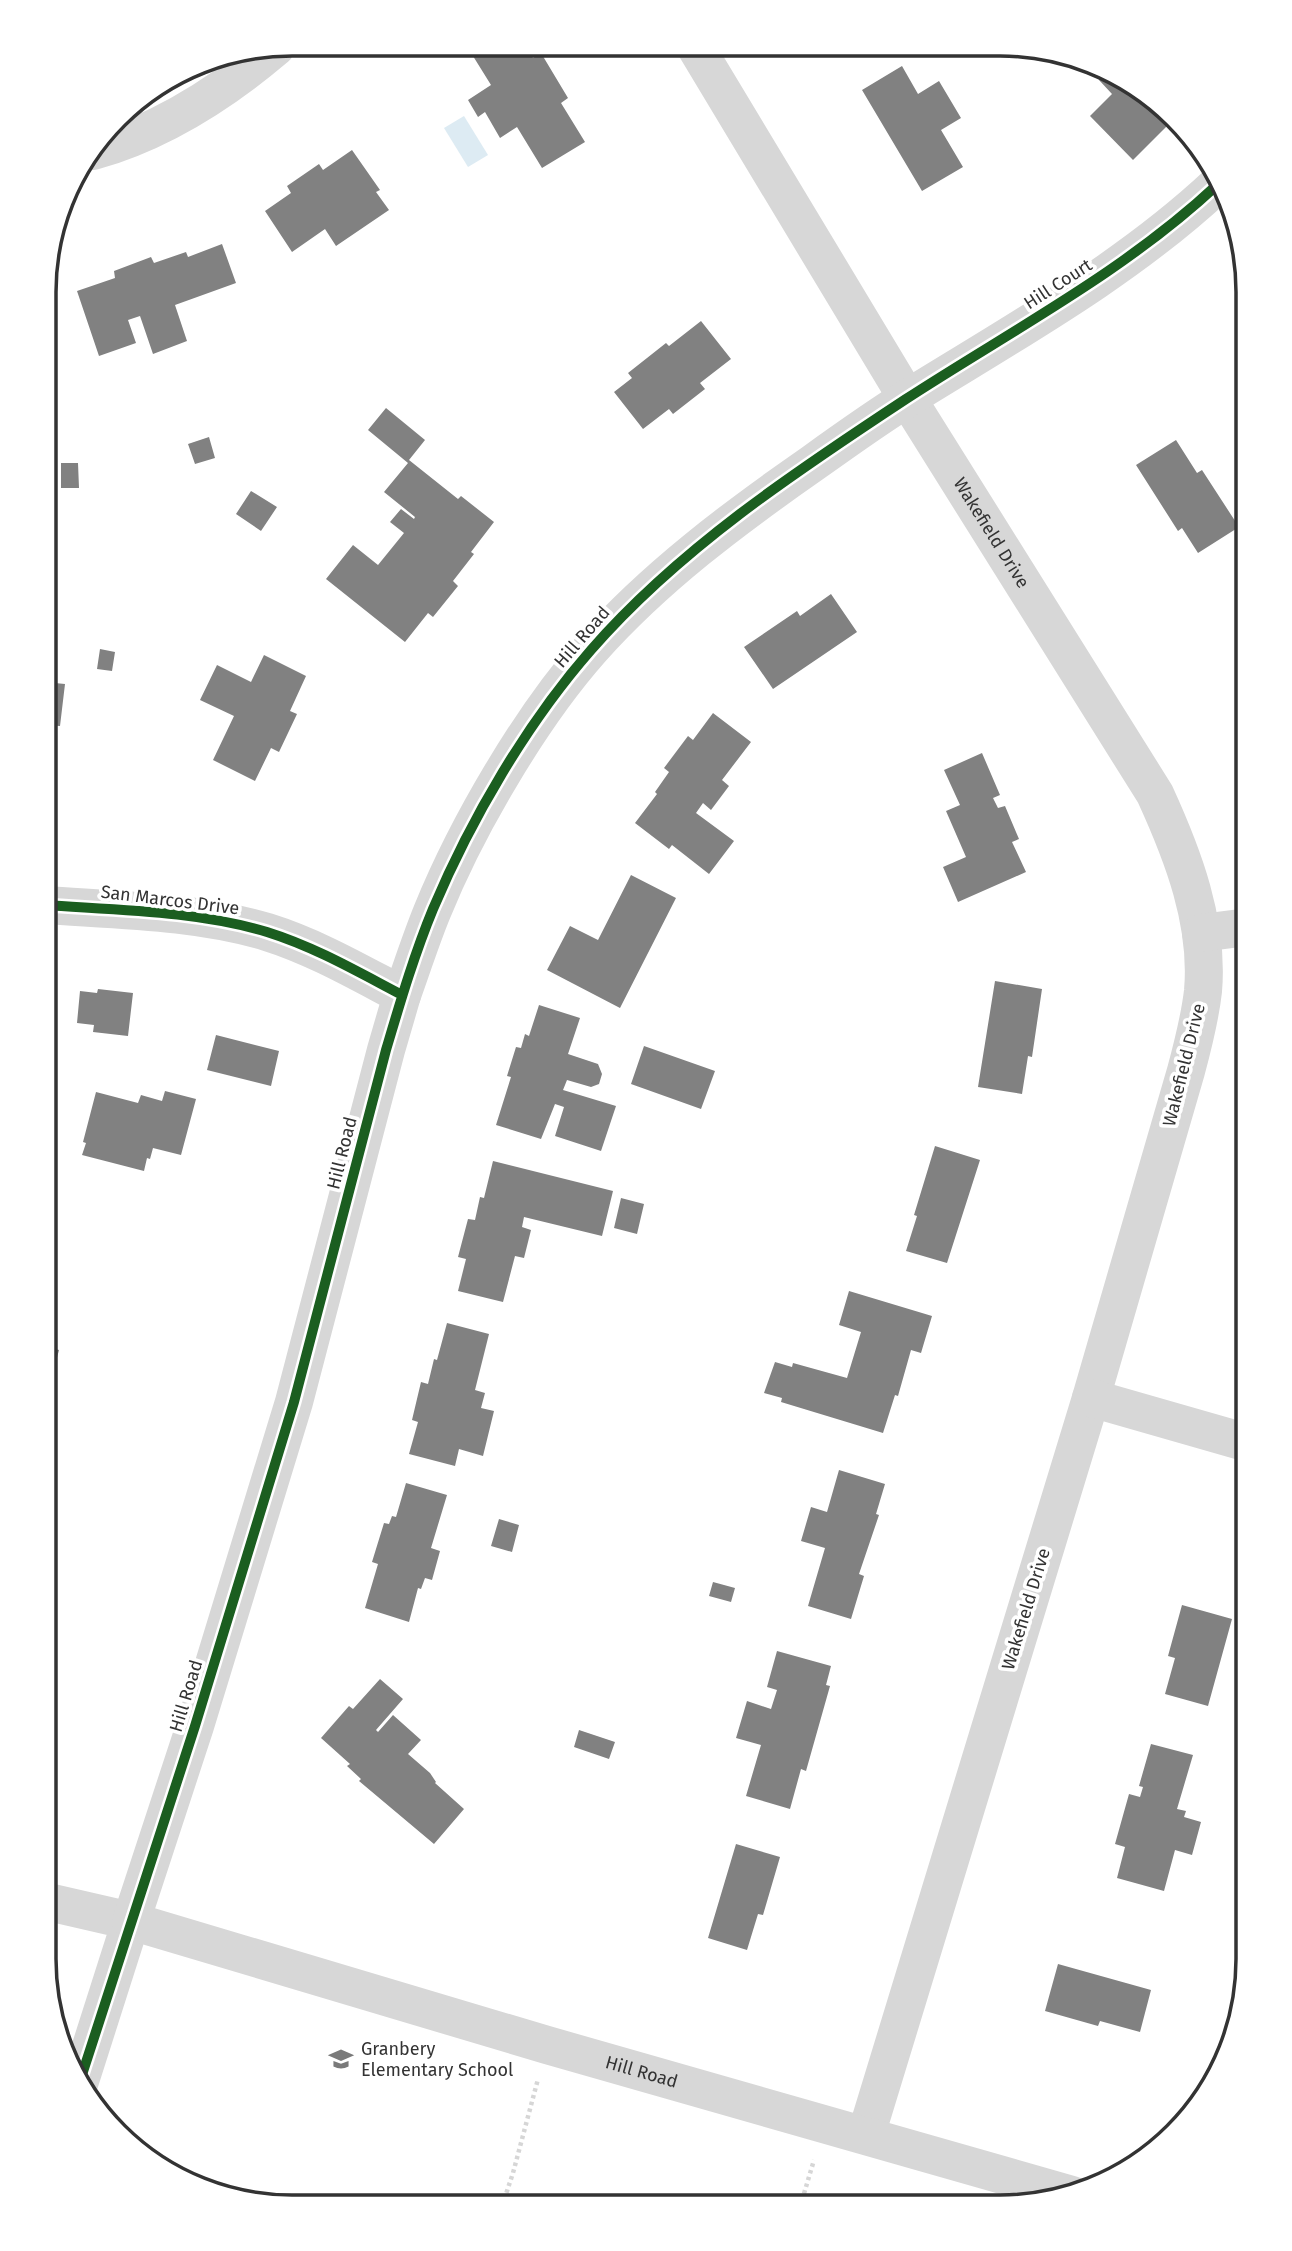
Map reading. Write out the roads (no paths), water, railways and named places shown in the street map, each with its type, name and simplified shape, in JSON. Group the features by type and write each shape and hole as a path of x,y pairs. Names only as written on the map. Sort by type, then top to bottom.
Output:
{"street":[{"name":"Wakefield Drive","path":"701,56 907,398 1155,794 1178,847 1200,933 1203,963 1203,991 1194,1043 1091,1398 866,2135"},
{"path":"106,147 158,127 227,85 262,58"},
{"name":"Hill Court","path":"907,398 1060,304 1134,254 1212,189"},
{"name":"Hill Road","path":"84,2069 195,1726 294,1402 402,995 432,912 482,811 530,730 590,650 666,576 710,539 767,495 907,398"},
{"name":"San Marcos Drive","path":"56,906 178,916 264,931 310,948 402,995"},
{"path":"1200,933 1236,929"},
{"path":"1091,1398 1235,1439"},
{"path":"56,1904 131,1921"},
{"name":"Hill Road","path":"131,1921 547,2045 1051,2189"}],"place":[{"name":"Granbery Elementary School","path":"341,2059"}]}
